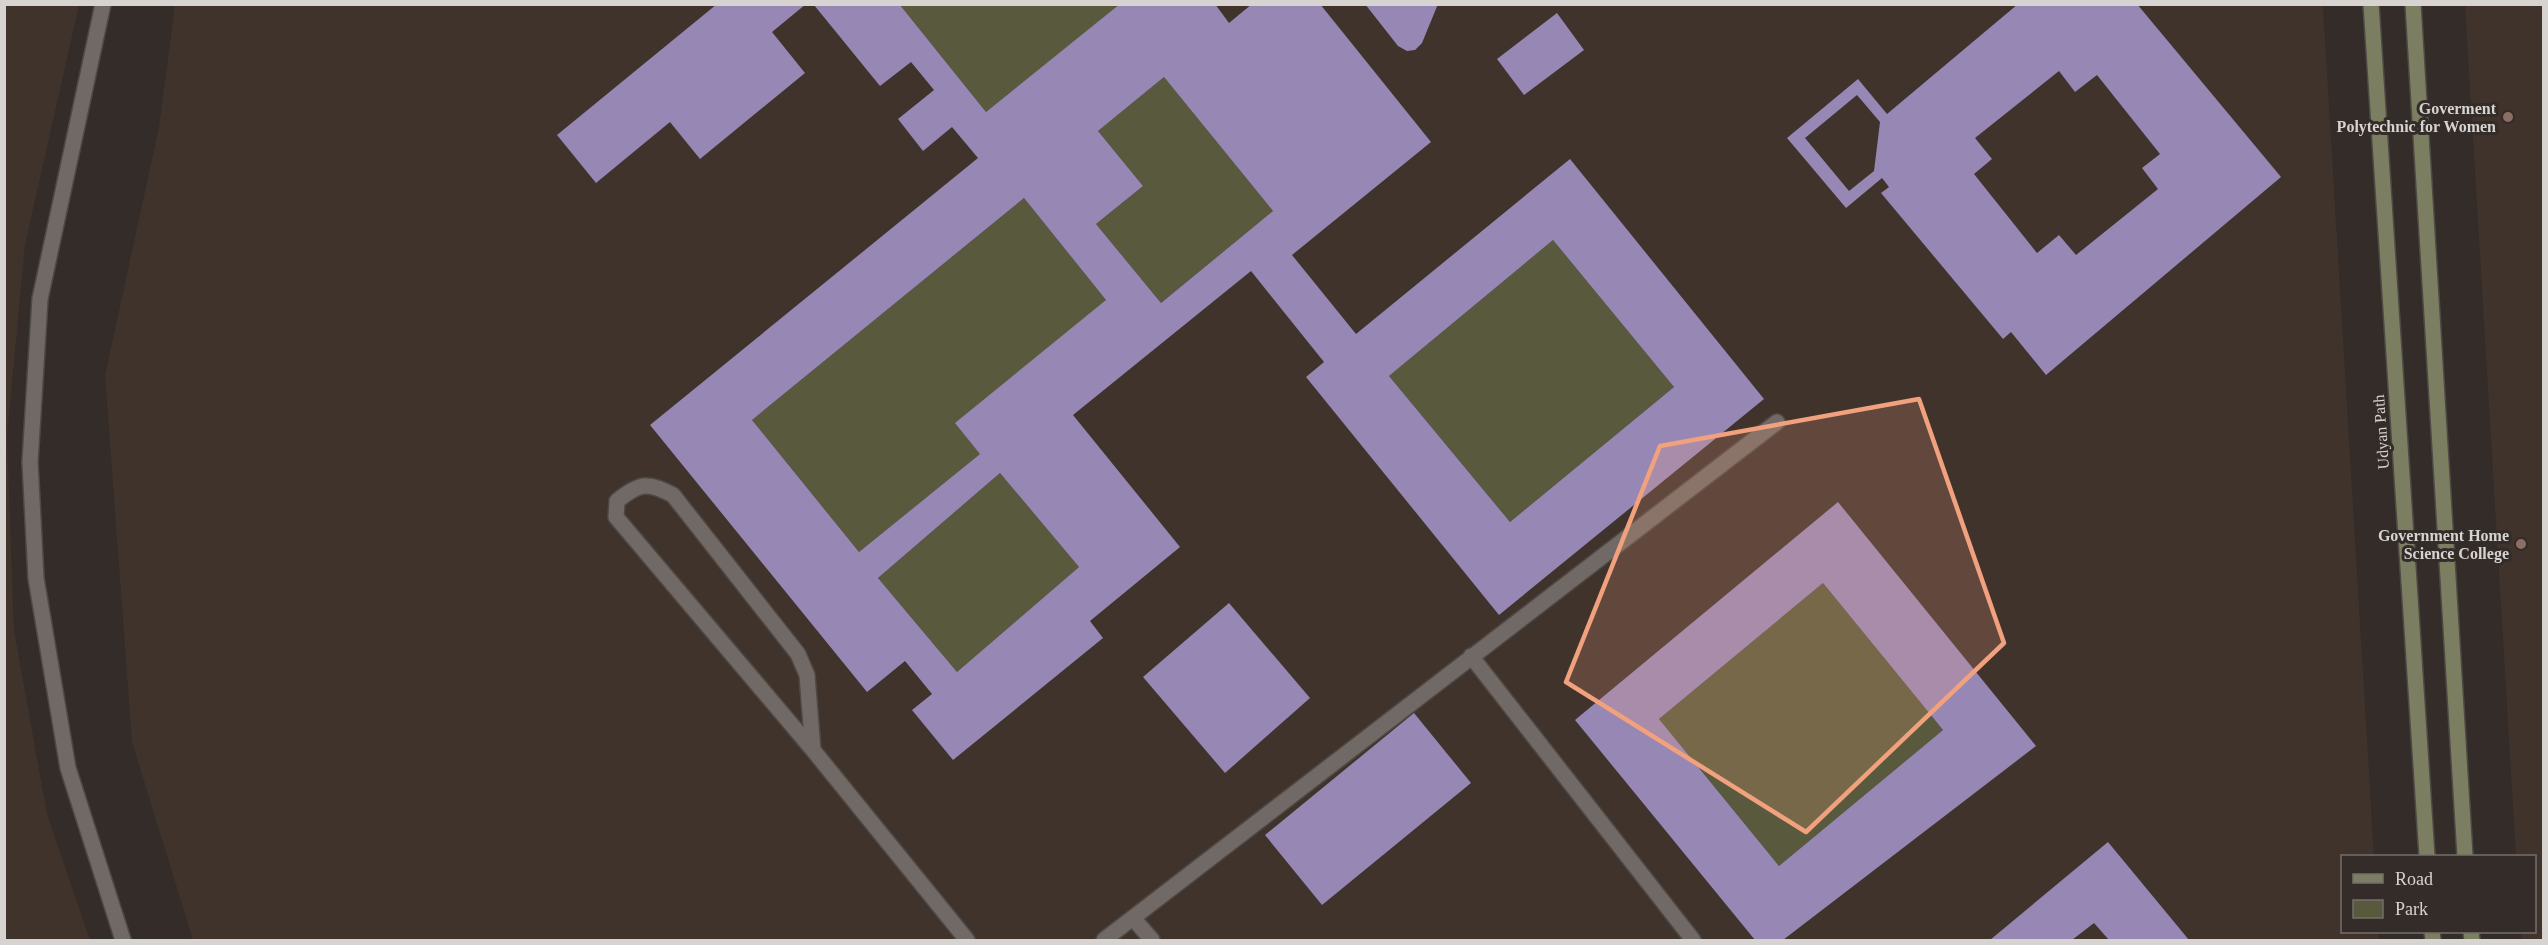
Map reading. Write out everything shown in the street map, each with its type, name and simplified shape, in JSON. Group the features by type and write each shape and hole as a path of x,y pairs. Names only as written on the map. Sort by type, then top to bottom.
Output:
{"main road":[{"name":"Udyan Path","path":"2371,4 2427,855"},
{"path":"2413,4 2465,855"}],"street":[{"path":"103,4 40,299 30,462 36,578 68,768 123,940"},
{"path":"1104,940 1777,422"},
{"path":"813,750 807,675 798,654 673,495 653,484 632,488 617,501 616,517 813,750 967,940"},
{"path":"1472,656 1694,940"},
{"path":"1133,918 1152,940"}],"highlighted area":[{"path":"1919,399 2004,643 1806,832 1566,682 1660,446"}],"shaded area":[{"path":"5,4 79,5 25,245 7,437 14,630 47,814 90,940 5,940"},
{"path":"175,5 2323,5 2374,855 2341,855 2341,933 2378,933 2379,940 193,940 132,742 105,375 159,127"},
{"name":"Government Home Science College","path":"2465,5 2543,5 2543,940 2521,940 2521,933 2536,933 2536,855 2516,855"}],"green space":[{"path":"900,5 1120,5 986,112"},
{"path":"1164,77 1273,211 1161,303 1096,224 1143,186 1098,131"},
{"path":"1024,198 1106,300 980,454 859,552 752,420"},
{"path":"1553,240 1674,387 1510,522 1389,376"},
{"path":"1000,473 1079,567 957,672 878,578"},
{"path":"1823,583 1943,730 1779,866 1659,719"}],"building":[{"path":"717,4 806,4 772,32 805,73 700,159 670,122 596,183 557,135"},
{"path":"1120,4 1215,4 1229,23 1252,4 1320,4 1431,142 1292,255 1356,334 1570,159 1764,399 1499,615 1306,377 1324,362 1251,271 1073,415 1180,547 1090,621 1103,638 953,760 912,710 932,694 905,661 867,692 650,425 978,158 952,127 923,151 898,119 934,90 911,62 880,86 814,5 900,5 986,112","holes":["1164,77 1273,211 1161,303 1096,224 1143,186 1098,131","1024,198 1106,300 955,423 980,454 859,552 752,420","1553,240 1674,387 1510,522 1389,376","1000,473 1079,567 957,672 878,578"]},
{"path":"1365,4 1438,4 1422,43 1415,50 1407,51 1398,46"},
{"path":"2018,4 2137,4 2281,177 2046,375 2011,332 2003,339 1881,193 1889,187 1882,178 1846,208 1787,138 1858,79 1887,114","holes":["2059,71 2075,92 2097,75 2160,154 2142,168 2158,189 2076,255 2059,235 2037,253 1974,174 1992,159 1975,138","1857,95 1880,122 1874,171 1849,191 1805,138"]},
{"path":"1557,13 1584,50 1524,95 1497,59"},
{"path":"1838,502 2036,746 1783,940 1755,940 1575,720","holes":["1823,583 1943,730 1779,866 1659,719"]},
{"path":"1229,603 1310,698 1225,773 1143,677"},
{"path":"1414,713 1471,783 1322,905 1265,835"},
{"path":"2108,842 2189,940 2109,940 2094,923 2072,940 1990,940"}],"place":[{"name":"Goverment Polytechnic for Women","path":"2508,117"},
{"name":"Government Home Science College","path":"2521,544"}]}
